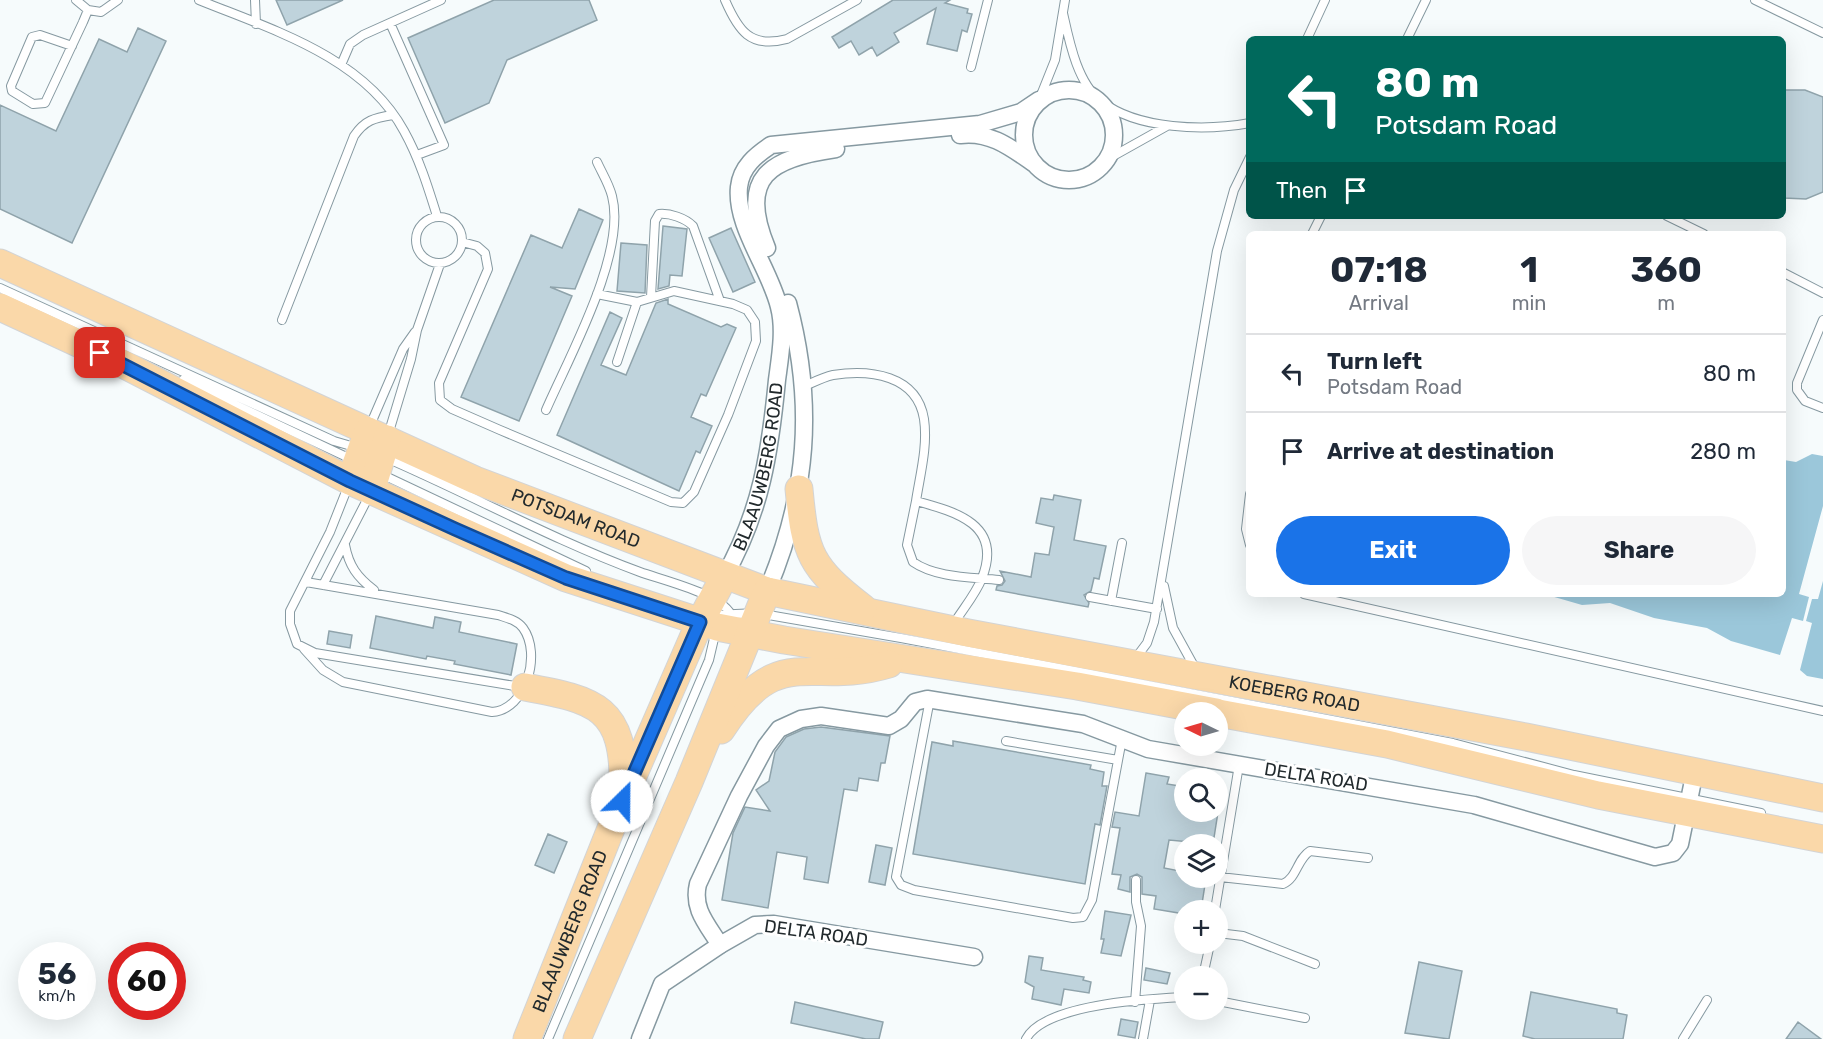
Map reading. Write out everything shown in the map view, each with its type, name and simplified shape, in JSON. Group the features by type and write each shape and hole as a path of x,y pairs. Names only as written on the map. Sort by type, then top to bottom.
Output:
{"main road":[{"name":"POTSDAM ROAD","path":"0,263 369,460 566,578 729,614"},
{"name":"POTSDAM ROAD","path":"0,307 148,377 369,460 475,480 729,614"},
{"path":"799,489 804,535 812,558 825,577 867,612"},
{"name":"KOEBERG ROAD","path":"729,614 867,612 1695,771 1823,798"},
{"name":"KOEBERG ROAD","path":"729,614 907,657 1174,705"},
{"name":"BLAAUWBERG ROAD","path":"577,1039 689,782 729,614"},
{"name":"BLAAUWBERG ROAD","path":"527,1039 622,801 729,614"},
{"path":"689,782 736,707 751,691 766,680 796,671 873,667 907,657"},
{"path":"525,687 580,699 606,717 616,731 622,749 622,801"},
{"name":"KOEBERG ROAD","path":"1228,715 1387,744 1598,795 1689,806 1823,839"}],"street":[{"path":"1076,89 1100,101 1112,118 1114,139 1108,159 1094,173 1076,180 1048,175 1002,142 984,135 967,134 804,154 784,160 773,167 761,184 742,175 755,155 771,145 988,123 1021,112 1039,100 1056,91 1076,89"},
{"path":"1033,163 1027,153 1024,130 1031,109 1039,100"},
{"name":"BLAAUWBERG ROAD","path":"729,614 739,551 765,477 780,354 779,307 739,200 742,175"},
{"name":"BLAAUWBERG ROAD","path":"729,614 789,531 799,489 804,444 803,387 797,336 756,214 757,193 761,184"},
{"path":"720,945 700,914 695,897 739,796 772,736 790,723 812,716 883,726 895,723 915,702 930,699"},
{"name":"DELTA ROAD","path":"930,699 1083,724 1148,749 1474,805 1655,857 1668,855 1676,849 1689,806 1695,771"},
{"name":"DELTA ROAD","path":"640,1039 662,984 720,945 755,925 767,924 974,957"}],"lane":[{"path":"75,0 88,10 101,12 118,0"},
{"path":"199,0 256,24 341,65 364,80 403,128 417,155 437,216"},
{"path":"255,0 256,24"},
{"path":"341,65 350,45 363,35 441,0"},
{"path":"725,0 741,32 749,37 775,42 787,39 857,0"},
{"path":"971,67 988,0"},
{"path":"1039,100 1053,66 1065,0"},
{"path":"1308,36 1325,0"},
{"path":"1408,36 1426,0"},
{"path":"1755,0 1823,33"},
{"path":"72,46 40,35 32,37 11,86 12,91 33,104 45,103 72,46 88,10"},
{"path":"1063,12 1073,56 1100,101 1130,116 1168,126 1206,127 1246,123"},
{"path":"390,23 444,145 417,155"},
{"path":"282,320 354,136 362,124 374,118 393,115"},
{"path":"1108,159 1168,126"},
{"path":"546,410 597,294 609,253 614,221 612,195 597,162"},
{"path":"1133,662 1147,643 1157,609 1217,251 1234,190 1246,165"},
{"path":"651,297 655,221 659,214 664,214 688,221 693,226 720,301"},
{"path":"437,216 452,220 457,225 462,242 453,259 440,264 426,260 420,255 415,241 419,227 430,218 437,216"},
{"path":"1673,219 1698,231"},
{"path":"462,242 477,246 485,253 488,269 439,383 440,400 462,414 671,502 683,503 694,492 728,415 756,341 755,322 747,310 720,301 674,291 637,302 597,294"},
{"path":"306,582 376,592 514,620 528,639 530,663 525,687 514,704 503,711 473,709 343,682 323,670 297,644 290,624 294,599 306,582 369,460 411,359 417,330 440,264"},
{"path":"1786,274 1823,293"},
{"path":"0,288 334,441 597,576"},
{"path":"0,296 369,460"},
{"path":"617,362 637,302"},
{"path":"1823,320 1797,383 1797,390 1805,400 1823,408"},
{"path":"323,585 345,544 404,348 417,330"},
{"path":"803,387 830,376 862,373 884,376 907,386 920,405 925,429 916,501 907,545 914,562 933,571 999,580"},
{"path":"916,501 958,514 981,530 987,553 982,578 951,628"},
{"path":"1111,601 1122,543"},
{"path":"345,544 348,561 355,573 376,592"},
{"path":"1163,577 1173,628 1200,675"},
{"path":"638,591 729,614 1452,743 1689,806 1768,815"},
{"path":"1090,597 1157,609"},
{"path":"1317,597 1823,711"},
{"path":"548,1039 729,614"},
{"path":"304,649 525,687"},
{"path":"930,699 896,877 901,885 914,890 1073,918 1083,917 1092,900 1122,739"},
{"path":"1006,741 1118,760"},
{"path":"1227,834 1239,765"},
{"path":"1228,878 1283,884 1290,880 1300,860 1310,851 1368,858"},
{"path":"1135,1002 1141,934 1136,880"},
{"path":"1228,935 1254,939 1315,964"},
{"path":"1026,1039 1034,1027 1057,1016 1101,1004 1174,998"},
{"path":"1143,1039 1150,1000"},
{"path":"1683,1039 1707,1000"},
{"path":"1228,1003 1305,1018"}],"water":[{"path":"1812,454 1823,456 1823,506 1799,594 1809,597 1803,621 1792,618 1780,655 1731,641 1707,628 1654,618 1610,603 1582,605 1554,597 1786,597 1786,460 1796,462"},
{"path":"1823,581 1823,679 1807,676 1800,670 1812,623 1806,621 1812,599 1818,599"}],"building":[{"path":"276,0 343,0 287,25"},
{"path":"494,0 589,0 597,20 507,60 489,103 445,123 408,38"},
{"path":"893,0 950,0 945,3 968,9 967,13 972,14 967,32 962,30 957,51 927,44 936,8 894,33 899,42 877,56 872,47 859,55 851,41 839,48 832,37"},
{"path":"138,28 166,41 72,243 0,209 0,105 56,131 99,39 127,52"},
{"path":"1786,90 1805,90 1823,97 1823,192 1806,199 1786,198"},
{"path":"579,209 603,220 575,289 550,287 572,296 519,421 461,397 531,235 562,248"},
{"path":"663,226 687,229 682,276 670,275 669,286 658,289"},
{"path":"731,228 755,282 733,292 709,238"},
{"path":"621,243 647,245 645,293 617,291"},
{"path":"668,299 668,304 721,327 727,324 736,328 706,396 701,394 691,417 712,426 700,453 696,451 679,491 557,435 610,312 622,318 601,365 626,375 656,303"},
{"path":"1054,495 1081,500 1074,540 1106,546 1099,579 1094,578 1091,591 1084,595 1089,603 1088,607 996,590 997,586 1002,585 1005,581 1000,571 1031,577 1035,553 1049,555 1054,527 1036,523 1041,498 1053,500"},
{"path":"376,616 433,628 435,617 461,622 459,632 517,644 511,675 454,664 455,661 427,656 426,659 370,648"},
{"path":"329,631 352,635 350,648 327,644"},
{"path":"821,727 890,736 885,763 881,763 878,781 859,778 857,791 844,789 828,883 804,879 807,857 777,852 768,908 722,900 733,833 745,807 770,811 756,790 769,781 775,752 786,737 804,729"},
{"path":"953,741 1091,765 1090,769 1104,772 1102,786 1107,786 1100,825 1095,824 1085,884 913,854 932,742 953,746"},
{"path":"1146,773 1169,777 1167,784 1174,785 1174,822 1216,822 1215,834 1174,834 1174,840 1169,840 1164,868 1174,870 1174,888 1204,888 1203,900 1174,900 1174,912 1154,909 1156,896 1142,894 1142,877 1137,874 1130,877 1130,892 1118,889 1121,875 1112,874 1120,828 1112,827 1115,812 1139,816"},
{"path":"548,834 567,842 554,873 535,865"},
{"path":"876,845 892,848 885,885 869,882"},
{"path":"1105,911 1131,915 1121,956 1101,953"},
{"path":"1029,956 1043,958 1041,970 1084,977 1083,980 1091,982 1089,993 1064,989 1061,1005 1032,999 1034,987 1025,982"},
{"path":"1419,962 1462,971 1449,1039 1405,1033"},
{"path":"1146,968 1170,973 1167,984 1144,980"},
{"path":"1531,992 1617,1009 1617,1013 1627,1015 1623,1039 1535,1039 1523,1036"},
{"path":"795,1002 883,1022 879,1039 866,1039 791,1023"},
{"path":"1121,1019 1138,1022 1135,1038 1118,1035"},
{"path":"1798,1022 1821,1039 1786,1039"}],"route":[{"path":"100,353 350,481 455,529 566,578 700,622 622,801"}]}
